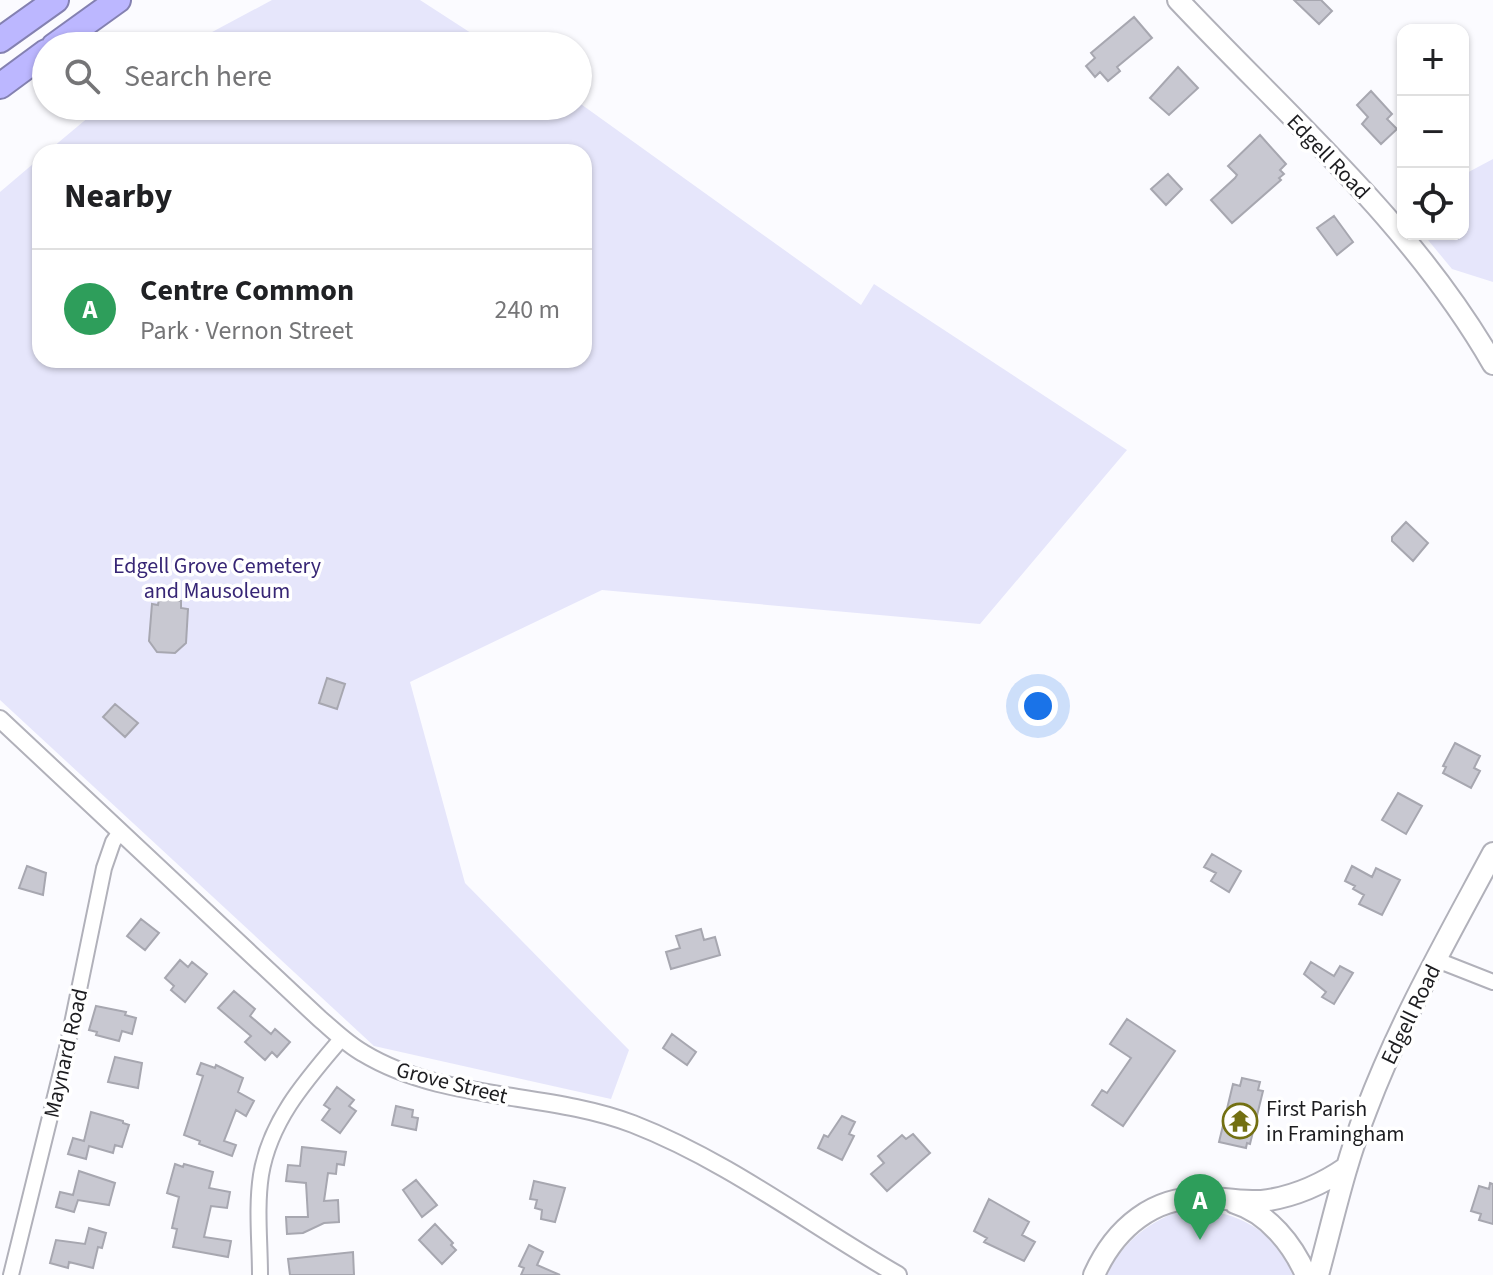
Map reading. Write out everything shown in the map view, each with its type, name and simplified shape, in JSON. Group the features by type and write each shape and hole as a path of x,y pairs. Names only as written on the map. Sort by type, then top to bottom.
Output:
{"highway":[{"path":"0,40 56,0"},
{"path":"73,32 118,0"},
{"path":"0,86 32,62"}],"main road":[{"name":"Edgell Road","path":"1178,0 1399,230 1450,295 1493,364"},
{"name":"Edgell Road","path":"1318,1275 1347,1167 1377,1082 1493,853"},
{"path":"1094,1275 1112,1242 1133,1220 1146,1212 1175,1200 1259,1201 1291,1195 1322,1183 1347,1167"},
{"path":"1224,1199 1242,1205 1269,1223 1290,1245 1306,1275"}],"street":[{"name":"Grove Street","path":"0,719 342,1038 376,1061 414,1076 594,1112 634,1125 725,1170 898,1275"},
{"name":"Maynard Road","path":"11,1275 67,1048 104,868 120,832"},
{"path":"1437,960 1493,982"},
{"path":"260,1275 259,1196 266,1154 291,1100 342,1038"}],"green space":[{"path":"272,0 420,0 469,32 212,32"},
{"name":"Edgell Grove Cemetery and Mausoleum","path":"592,112 861,305 874,284 1127,450 980,624 602,590 410,682 465,883 629,1050 611,1099 374,1046 0,700 0,192 32,165 32,368 592,368 592,144 57,144 85,120 592,120"},
{"path":"1493,159 1493,282 1452,269 1428,240 1469,240 1469,172"},
{"path":"1185,1209 1218,1212 1250,1224 1276,1245 1293,1275 1105,1275 1138,1234 1159,1220"}],"building":[{"path":"1294,0 1321,0 1332,11 1319,24"},
{"path":"1134,17 1152,38 1117,67 1120,71 1108,81 1100,72 1095,77 1086,66 1095,58 1091,53"},
{"path":"1178,67 1198,88 1169,115 1150,98"},
{"path":"1371,91 1392,114 1387,119 1397,129 1381,144 1362,124 1368,117 1357,105"},
{"path":"1260,135 1286,164 1280,170 1284,174 1232,223 1211,200 1237,175 1228,166"},
{"path":"1168,174 1182,189 1166,205 1151,189"},
{"path":"1334,216 1353,242 1337,255 1317,228"},
{"path":"1406,522 1428,543 1413,561 1392,541"},
{"path":"159,599 181,601 181,608 188,609 186,643 175,653 157,652 149,641 152,604 158,605"},
{"path":"327,678 345,684 337,709 319,703"},
{"path":"115,704 138,723 125,737 103,717"},
{"path":"1455,743 1480,756 1474,768 1480,771 1471,788 1443,773 1446,767 1443,766"},
{"path":"1398,793 1422,806 1406,834 1382,820"},
{"path":"1212,854 1241,871 1229,892 1211,881 1216,873 1204,867"},
{"path":"27,866 46,873 43,895 19,888"},
{"path":"1352,866 1372,877 1376,868 1400,880 1382,915 1359,904 1364,895 1345,881"},
{"path":"141,919 159,933 145,950 127,936"},
{"path":"701,929 704,940 715,937 720,955 671,969 666,952 680,948 676,936"},
{"path":"180,960 188,967 192,962 207,974 185,1002 171,990 174,986 165,978"},
{"path":"1311,962 1334,976 1340,966 1353,973 1334,1004 1322,997 1326,992 1304,974"},
{"path":"234,991 255,1009 250,1016 271,1034 275,1029 290,1042 277,1057 272,1052 265,1060 245,1042 251,1036 218,1008"},
{"path":"96,1006 126,1012 125,1015 136,1018 132,1034 122,1031 119,1041 89,1030"},
{"path":"1127,1019 1175,1051 1123,1126 1092,1105 1102,1090 1107,1093 1131,1058 1110,1044"},
{"path":"672,1034 696,1052 687,1065 663,1048"},
{"path":"115,1057 142,1063 138,1088 108,1082"},
{"path":"201,1063 215,1068 216,1065 243,1078 238,1092 254,1101 246,1116 236,1110 224,1141 236,1145 232,1156 184,1135 203,1076 197,1074"},
{"name":"First Parish in Framingham","path":"1242,1078 1260,1082 1258,1090 1263,1091 1250,1144 1247,1143 1246,1148 1219,1142 1233,1084 1240,1086"},
{"path":"337,1087 354,1100 349,1106 356,1111 340,1133 322,1120 330,1109 324,1105"},
{"path":"396,1106 413,1110 412,1117 418,1118 416,1130 392,1125"},
{"path":"91,1112 129,1125 122,1147 115,1145 113,1153 89,1146 86,1159 68,1154 73,1138 84,1141"},
{"path":"842,1116 855,1122 849,1134 854,1136 842,1160 818,1148 824,1135 828,1137"},
{"path":"913,1134 930,1153 887,1191 871,1174 884,1163 878,1156 902,1135 906,1139"},
{"path":"302,1147 346,1152 344,1165 337,1164 336,1174 328,1173 324,1201 338,1200 339,1222 324,1223 303,1233 287,1234 286,1217 308,1217 306,1183 286,1181 288,1165 300,1166"},
{"path":"175,1164 213,1172 209,1188 230,1192 227,1208 211,1206 204,1237 231,1241 228,1257 173,1247 177,1229 172,1228 179,1197 167,1193"},
{"path":"79,1171 115,1183 109,1205 78,1200 74,1212 56,1207 60,1192 73,1195"},
{"path":"416,1180 437,1205 422,1217 403,1190"},
{"path":"534,1181 565,1188 555,1222 541,1219 542,1210 535,1208 537,1200 530,1199"},
{"path":"1490,1183 1493,1184 1493,1224 1479,1220 1481,1214 1471,1211 1479,1186 1489,1189"},
{"path":"989,1199 1029,1222 1022,1235 1035,1242 1024,1261 984,1242 987,1238 974,1231"},
{"path":"435,1224 456,1250 442,1264 419,1240"},
{"path":"89,1228 106,1233 102,1248 98,1247 93,1268 69,1262 68,1268 50,1263 56,1240 85,1244"},
{"path":"529,1245 543,1252 537,1265 560,1275 521,1275 524,1268 519,1266"},
{"path":"353,1252 354,1275 290,1275 288,1259"}],"place":[{"name":"First Parish in Framingham","path":"1240,1121"},
{"name":"Centre Common","path":"1200,1240"}]}
